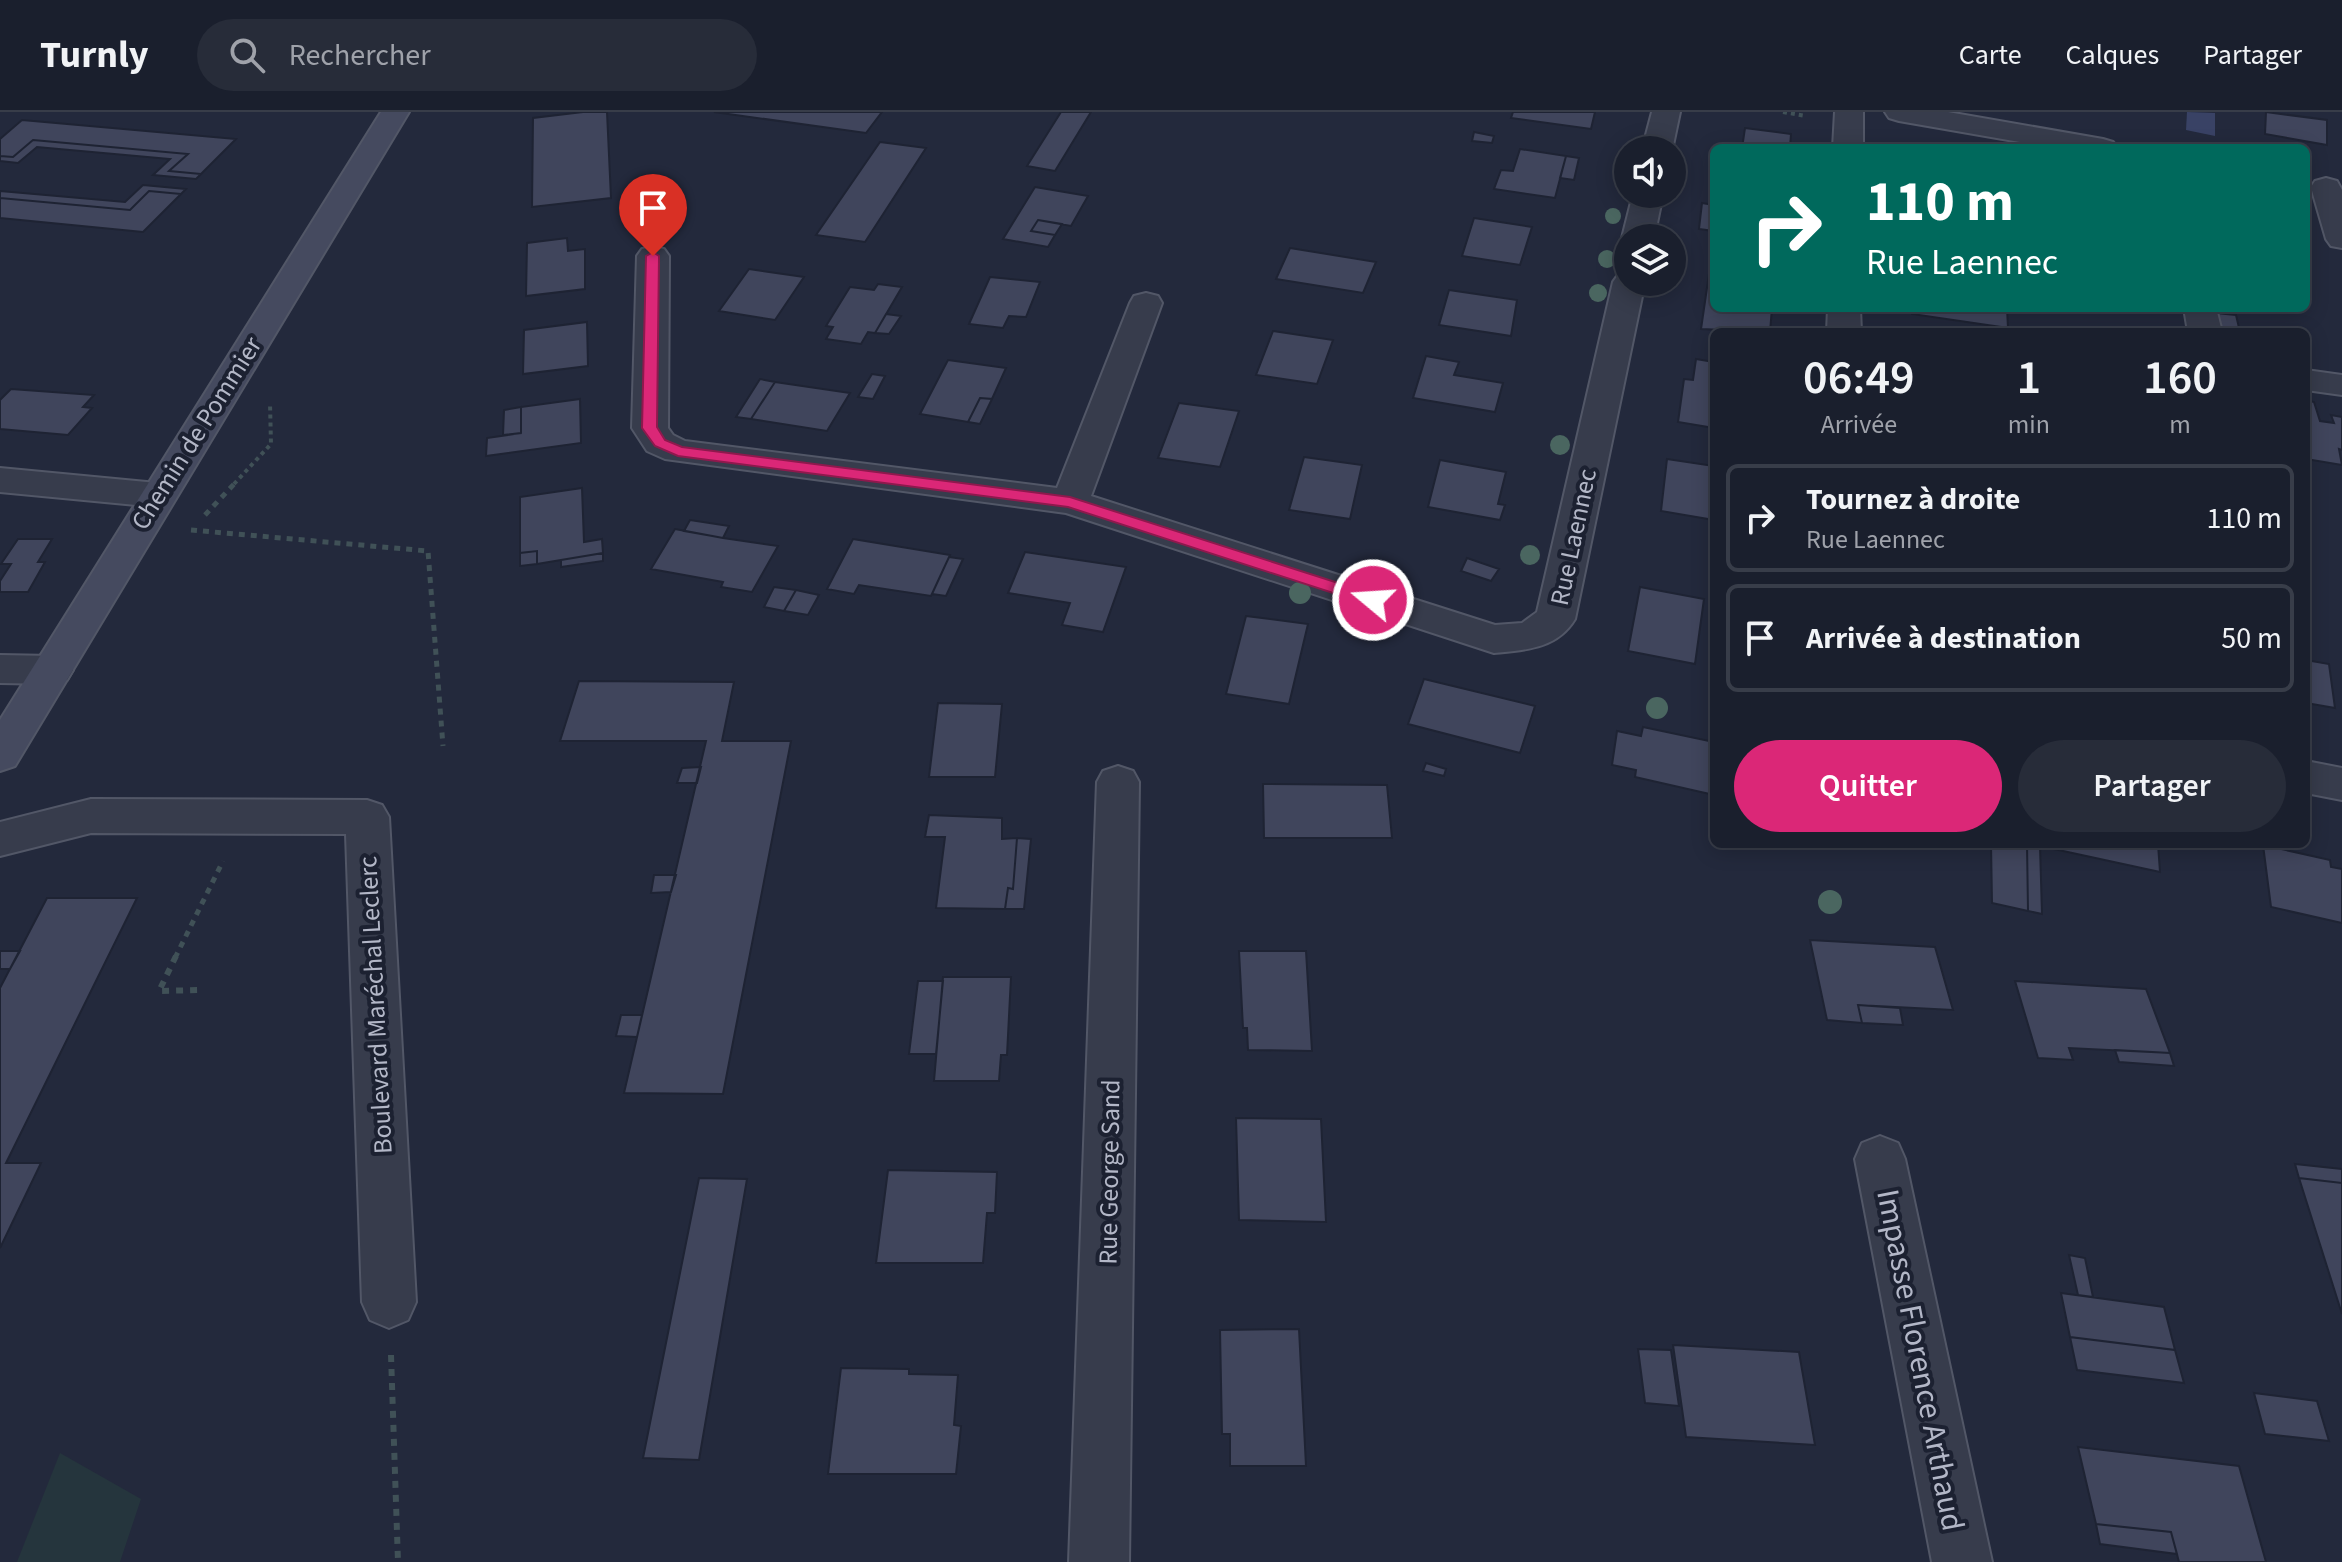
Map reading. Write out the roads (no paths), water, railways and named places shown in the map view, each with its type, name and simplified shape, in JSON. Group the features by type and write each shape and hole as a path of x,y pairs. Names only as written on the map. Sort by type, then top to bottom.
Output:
{"street":[{"name":"Chemin de Pommier","path":"0,755 395,112"},
{"path":"1660,136 1666,112"},
{"path":"1848,144 1849,112"},
{"path":"1899,112 2080,144"},
{"path":"2325,187 2342,239"},
{"name":"Rue Laennec","path":"653,256 650,428 660,443 678,451 1070,502 1494,639 1531,636 1555,619 1626,296"},
{"path":"1070,502 1146,303"},
{"path":"2310,381 2342,385"},
{"path":"0,480 157,495"},
{"path":"0,669 53,670"},
{"path":"2310,778 2342,784"},
{"name":"Rue George Sand","path":"1099,1562 1118,782"},
{"name":"Boulevard Maréchal Leclerc","path":"0,839 91,816 367,817 389,1302"},
{"name":"Impasse Florence Arthaud","path":"1880,1159 1962,1562"}],"water":[{"path":"2187,112 2215,113 2215,136 2186,130"}]}
